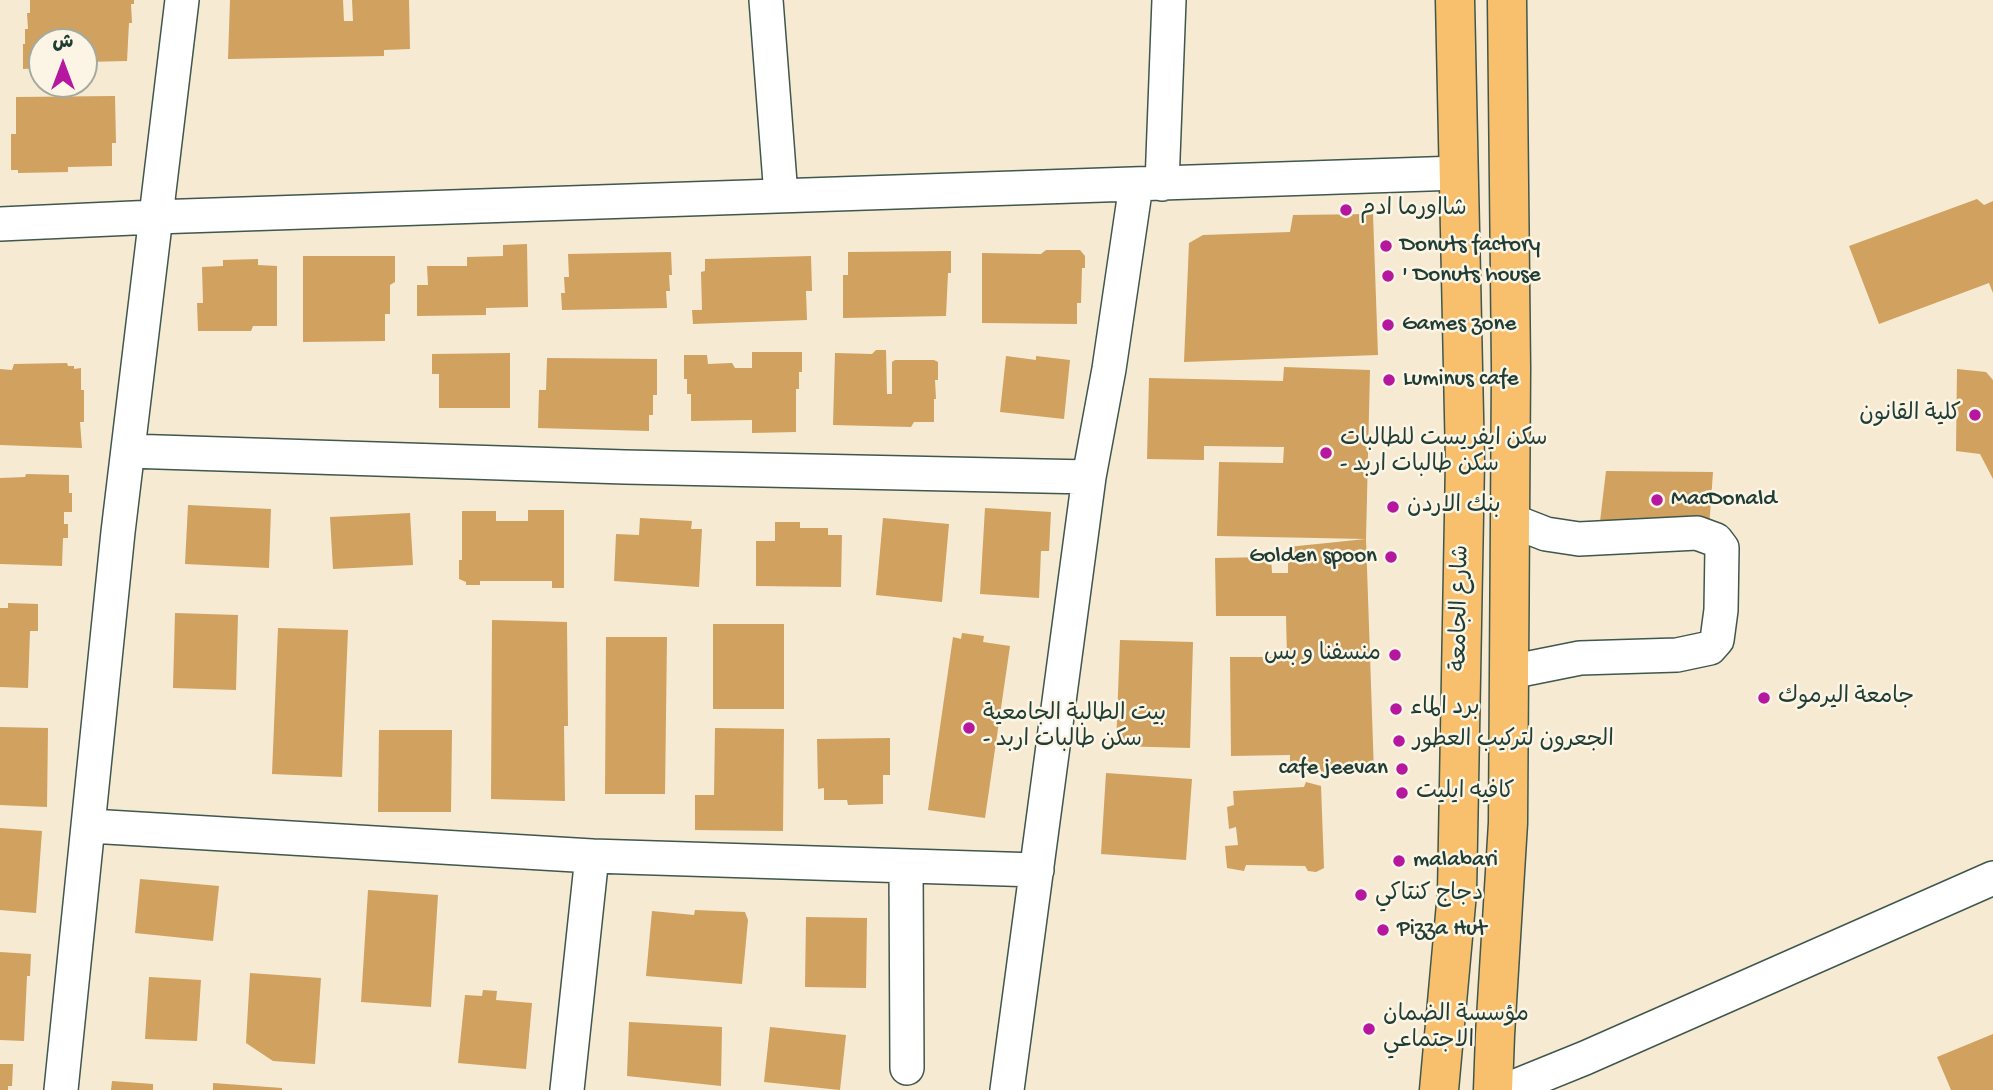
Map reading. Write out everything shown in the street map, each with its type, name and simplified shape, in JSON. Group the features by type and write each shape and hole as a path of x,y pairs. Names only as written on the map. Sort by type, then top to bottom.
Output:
{"main road":[{"name":"شارع الجامعة","path":"1439,1090 1457,893 1465,461 1455,0"},
{"name":"شارع الجامعة","path":"1493,1090 1508,823 1514,3"}],"street":[{"path":"61,1090 128,451 182,0"},
{"path":"766,0 781,196"},
{"path":"1007,1090 1089,478 1149,184 1169,0"},
{"path":"0,224 1458,173"},
{"path":"128,451 1089,478"},
{"path":"1510,520 1546,534 1579,539 1697,533 1716,540 1722,548 1721,611 1717,640 1710,648 1677,655 1580,659 1510,672"},
{"path":"90,826 592,856 1037,870"},
{"path":"567,1090 592,856"},
{"path":"906,866 907,1068"},
{"path":"1506,1090 1585,1058 1993,878"}],"building":[{"path":"30,0 134,0 134,4 131,4 132,23 129,23 127,61 98,62 98,28 28,29 27,13 30,13"},
{"path":"230,0 343,0 344,21 353,21 352,0 409,0 410,49 384,50 384,56 228,59"},
{"path":"25,29 28,29 28,69 23,69 23,44"},
{"path":"115,96 116,143 112,143 112,166 68,167 68,172 18,173 18,170 11,170 11,134 16,134 16,97"},
{"path":"1977,199 1984,205 1993,201 1993,293 1989,283 1879,324 1849,246"},
{"path":"1373,214 1378,355 1184,362 1189,243 1203,235 1290,232 1293,215"},
{"path":"527,244 528,307 486,308 486,315 417,316 417,285 428,285 427,266 467,266 467,257 503,256 503,245"},
{"path":"1046,250 1080,250 1085,256 1081,303 1077,303 1077,324 982,323 982,253 1041,254"},
{"path":"951,251 946,316 843,318 843,275 848,275 848,252"},
{"path":"671,252 672,275 669,275 670,291 666,291 667,308 562,310 564,277 569,277 568,254"},
{"path":"303,256 395,256 395,282 390,285 390,314 385,314 385,341 303,342"},
{"path":"811,256 812,291 806,291 807,320 693,324 692,310 702,310 701,272 705,271 705,259"},
{"path":"258,259 258,265 277,266 277,326 253,326 251,331 198,331 197,303 203,303 202,267 223,266 223,260"},
{"path":"876,350 886,350 887,394 892,394 892,362 895,360 938,362 934,422 914,422 911,427 833,425 835,353 872,354"},
{"path":"752,352 802,352 802,372 799,372 799,389 796,389 796,432 752,433 752,420 691,421 691,394 687,394 687,379 684,379 684,355 707,355 708,364 732,363 735,368 752,368"},
{"path":"510,353 510,408 439,408 439,374 432,374 432,354"},
{"path":"1006,356 1036,360 1036,356 1070,360 1064,419 1000,412"},
{"path":"547,358 657,359 657,395 653,395 653,415 649,415 649,431 538,428 539,390 546,390"},
{"path":"67,363 68,366 74,366 74,369 81,368 81,390 84,390 84,422 80,422 82,448 0,445 0,369 12,370 14,364"},
{"name":"سكن ايفريست للطالبات - سكن طالبات اربد","path":"1284,367 1370,370 1366,539 1217,536 1219,462 1283,463 1284,447 1204,446 1204,460 1147,459 1149,378 1283,381"},
{"name":"كلية القانون","path":"1957,369 1986,372 1993,380 1993,479 1980,454 1956,451"},
{"name":"MacDonald","path":"1606,471 1713,472 1709,528 1599,530"},
{"path":"26,474 69,475 72,512 64,512 64,524 68,524 68,538 63,538 62,566 0,564 0,478 25,477"},
{"path":"188,505 271,509 269,568 185,564"},
{"path":"985,508 1051,512 1049,551 1041,551 1039,598 980,594"},
{"path":"528,510 564,510 564,588 552,588 552,581 480,581 480,585 466,585 466,582 459,579 459,560 462,560 462,511 496,511 496,521 528,521"},
{"path":"410,513 413,565 333,569 330,517"},
{"path":"640,518 692,521 691,529 702,529 699,587 614,581 616,534 639,535"},
{"path":"883,518 949,524 942,602 876,595"},
{"path":"775,522 800,522 800,528 828,528 828,535 842,535 841,587 756,586 756,541 775,541"},
{"path":"1366,539 1374,773 1290,774 1290,755 1231,756 1230,657 1287,657 1286,616 1216,616 1215,558 1271,557 1272,573 1288,573 1288,547"},
{"path":"8,603 38,604 38,631 30,631 28,688 0,687 0,608 8,608"},
{"path":"175,613 238,615 236,690 173,688"},
{"path":"492,620 567,622 568,726 564,726 565,801 491,799"},
{"path":"713,624 784,624 784,709 713,709"},
{"path":"278,628 348,630 342,777 272,774"},
{"name":"بيت الطالبة الجامعية - سكن طالبات اربد","path":"962,633 984,636 983,642 1010,646 985,818 928,810 953,637 961,639"},
{"path":"606,637 667,637 665,794 605,794"},
{"path":"1120,640 1193,642 1190,748 1116,746"},
{"path":"0,727 48,728 47,807 0,805"},
{"path":"715,728 784,729 783,831 695,830 695,795 714,795"},
{"path":"379,730 452,730 451,812 378,812"},
{"path":"890,738 890,775 883,775 883,804 848,805 847,800 824,800 824,788 818,789 817,739"},
{"path":"1106,773 1192,779 1186,860 1101,854"},
{"path":"1306,782 1321,786 1324,868 1316,872 1308,871 1305,866 1246,865 1244,871 1227,868 1225,846 1238,845 1236,827 1229,829 1227,807 1234,805 1233,791 1304,787"},
{"path":"0,828 42,831 36,913 0,910"},
{"path":"140,879 219,886 213,941 135,933"},
{"path":"368,890 438,895 431,1007 361,1002"},
{"path":"695,910 745,912 748,920 742,984 646,976 652,911 694,915"},
{"path":"806,917 867,918 866,988 805,987"},
{"path":"0,952 31,954 30,976 27,976 24,1041 0,1040"},
{"path":"250,973 321,978 315,1064 273,1061 246,1043"},
{"path":"149,977 201,980 197,1041 145,1039"},
{"path":"483,990 497,991 496,1000 532,1003 526,1069 458,1063 465,995 482,996"},
{"path":"629,1022 722,1027 721,1086 627,1076"},
{"path":"770,1027 846,1035 840,1090 764,1082"},
{"path":"1993,1034 1993,1090 1951,1090 1937,1057"},
{"path":"0,1064 13,1064 12,1086 8,1086 8,1090 0,1090"},
{"path":"112,1081 153,1084 153,1090 111,1090"},
{"path":"213,1083 282,1088 282,1090 213,1090"}],"place":[{"name":"شااورما ادم","path":"1346,210"},
{"name":"Donuts factory","path":"1386,246"},
{"name":"' Donuts house","path":"1388,276"},
{"name":"Games zone","path":"1388,325"},
{"name":"Luminus cafe","path":"1389,380"},
{"name":"كلية القانون","path":"1975,415"},
{"name":"سكن ايفريست للطالبات - سكن طالبات اربد","path":"1326,453"},
{"name":"MacDonald","path":"1657,500"},
{"name":"بنك الاردن","path":"1393,507"},
{"name":"Golden spoon","path":"1391,557"},
{"name":"منسفنا و بس","path":"1395,655"},
{"name":"جامعة اليرموك","path":"1764,698"},
{"name":"برد الماء","path":"1396,709"},
{"name":"بيت الطالبة الجامعية - سكن طالبات اربد","path":"969,728"},
{"name":"الجعرون لتركيب العطور","path":"1399,741"},
{"name":"cafe jeevan","path":"1402,769"},
{"name":"كافيه ايليت","path":"1402,793"},
{"name":"malabari","path":"1399,861"},
{"name":"دجاج كنتاكي","path":"1361,895"},
{"name":"Pizza Hut","path":"1383,930"},
{"name":"مؤسسة الضمان الاجتماعي","path":"1369,1029"}]}
